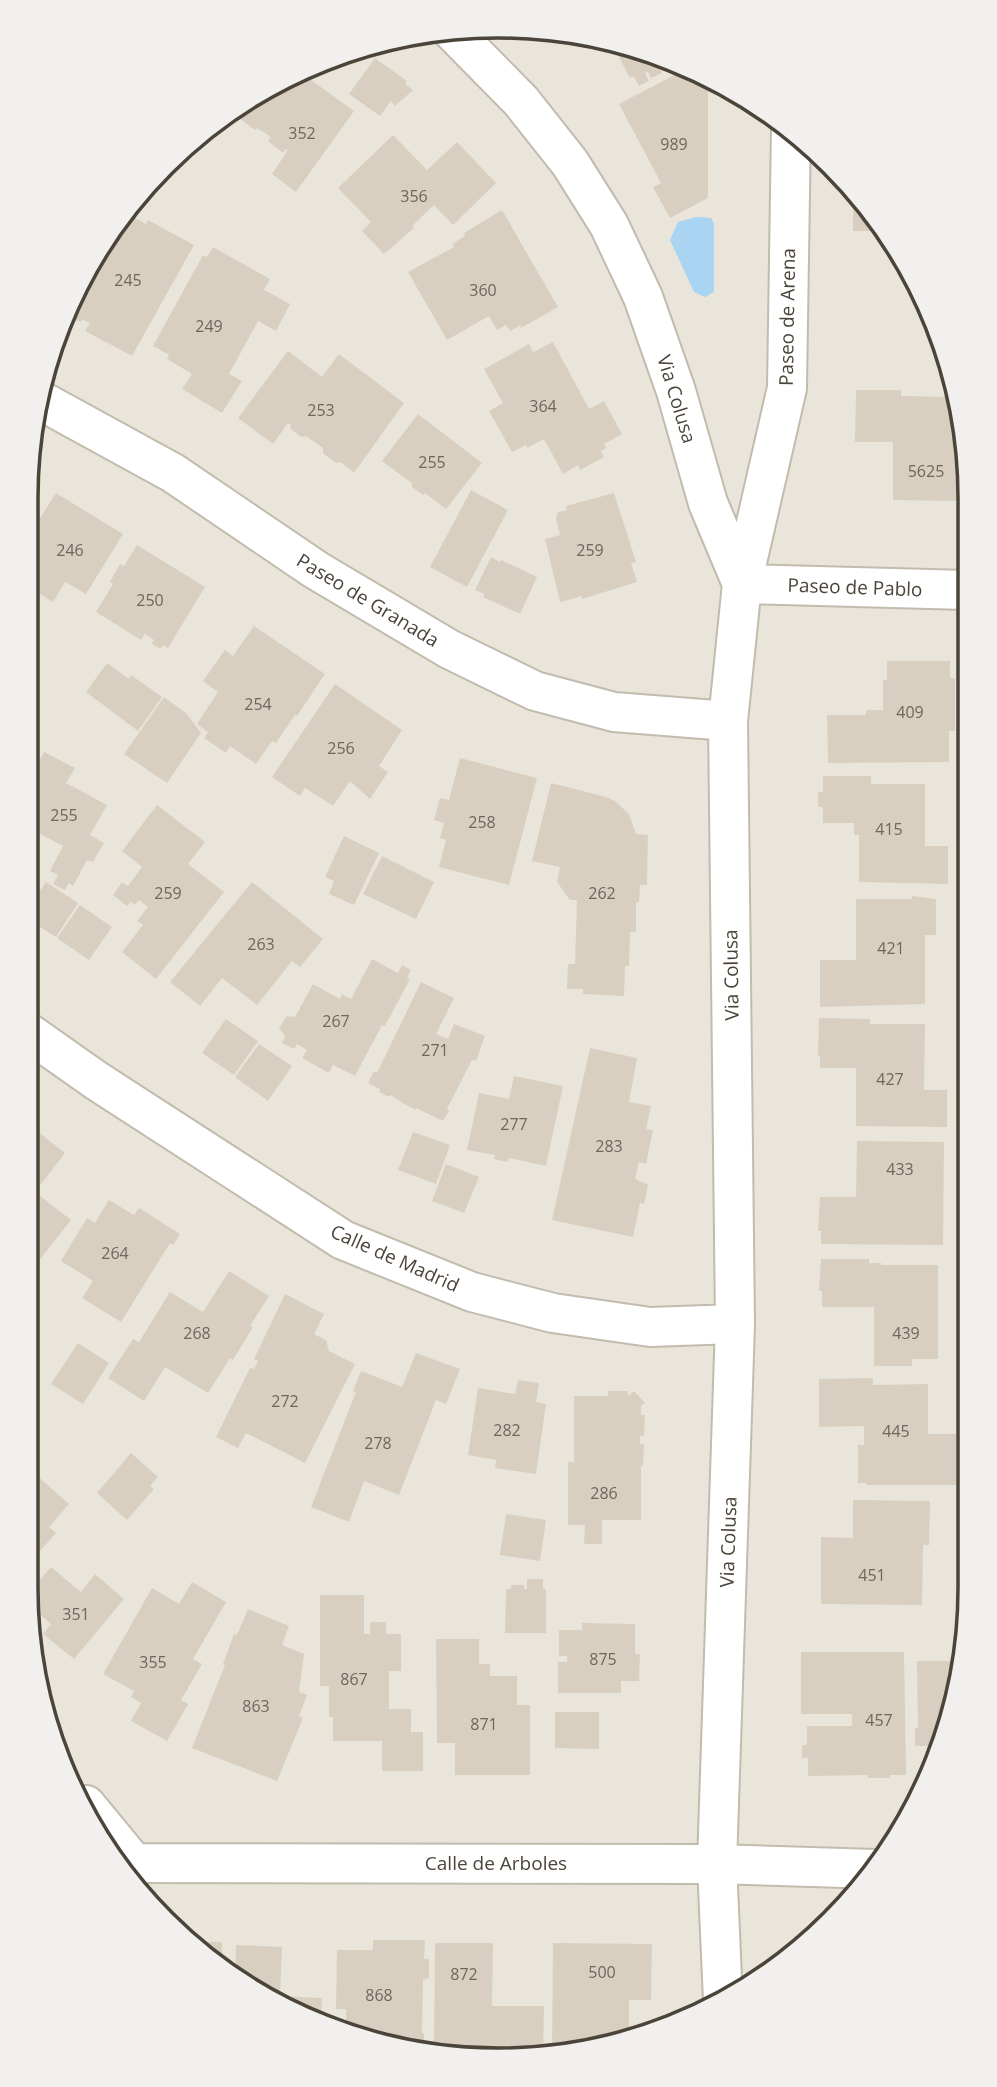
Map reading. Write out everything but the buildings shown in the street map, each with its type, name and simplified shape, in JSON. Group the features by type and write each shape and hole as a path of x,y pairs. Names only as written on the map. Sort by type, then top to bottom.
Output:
{"street":[{"name":"Via Colusa","path":"461,40 521,101 570,163 610,225 643,297 676,391 708,503 742,584 728,721 735,1324 717,1864 723,1990"},
{"name":"Paseo de Arena","path":"742,584 787,388 791,144"},
{"name":"Paseo de Granada","path":"48,405 173,473 316,570 449,649 535,691 614,712 728,721"},
{"name":"Paseo de Pablo","path":"742,584 958,590"},
{"name":"Calle de Madrid","path":"38,1039 97,1081 343,1240 472,1292 553,1313 650,1327 735,1324"},
{"name":"Calle de Arboles","path":"129,1862 717,1864 863,1869"}],"shaded area":[{"path":"498,38 588,47 618,54 675,74 728,100 779,134 824,173 863,218 897,268 923,322 943,379 955,438 958,468 958,1619 943,1708 923,1765 897,1819 844,1892 824,1914 779,1953 728,1987 646,2024 588,2040 529,2048 438,2045 379,2033 295,2001 243,1971 173,1914 116,1844 86,1792 54,1708 39,1619 38,498 47,409 54,379 74,322 100,268 116,243 173,173 243,116 322,74 379,54 409,47"}],"water":[{"path":"696,217 711,218 714,224 714,292 705,297 694,292 670,240 678,222"}]}
